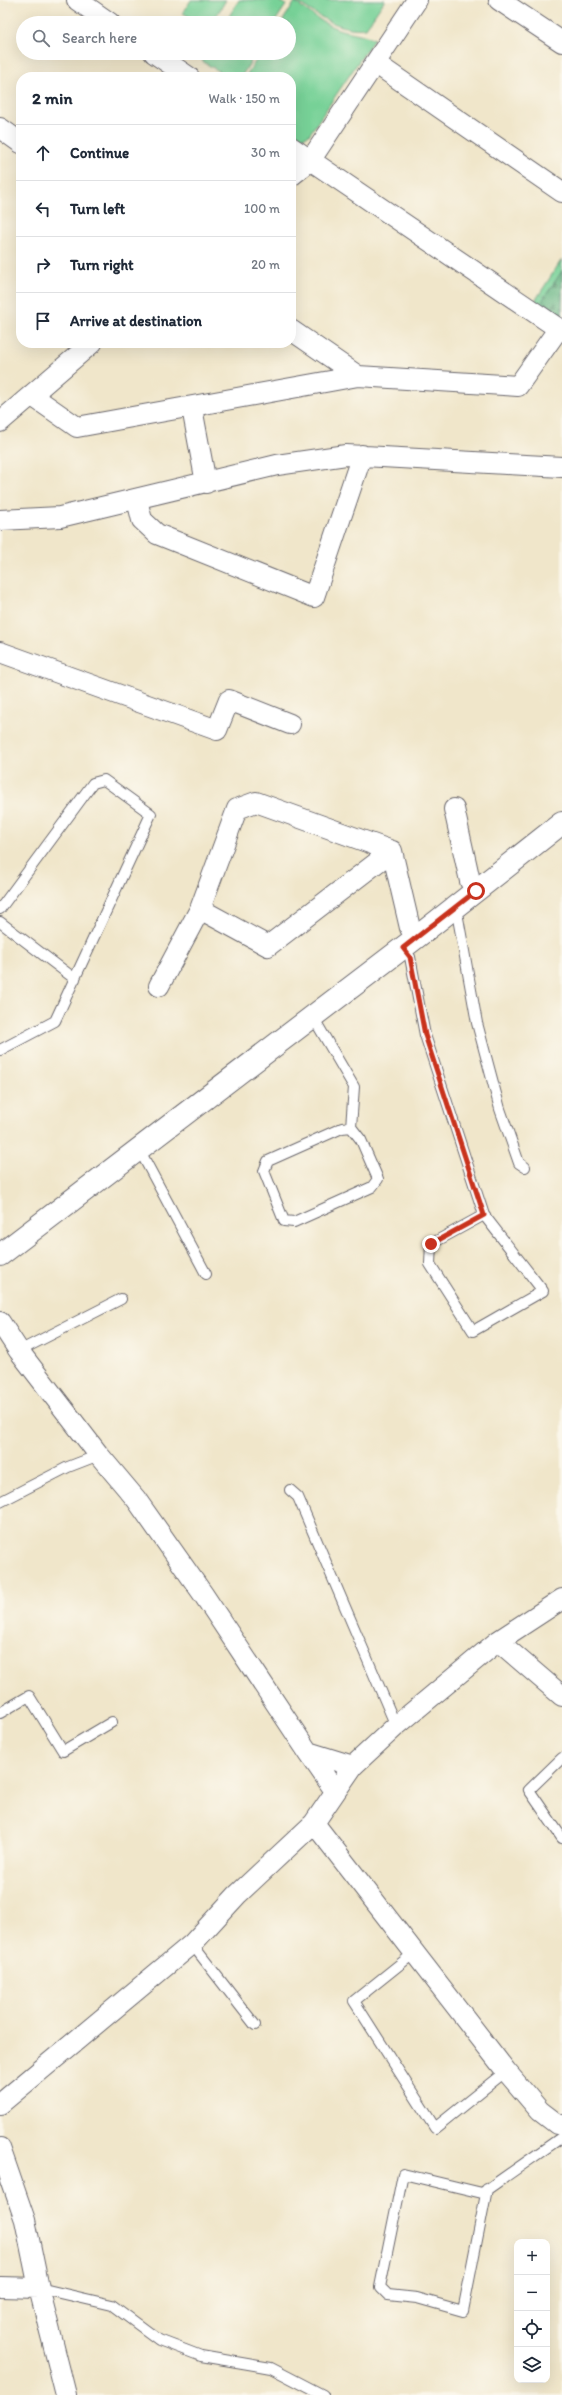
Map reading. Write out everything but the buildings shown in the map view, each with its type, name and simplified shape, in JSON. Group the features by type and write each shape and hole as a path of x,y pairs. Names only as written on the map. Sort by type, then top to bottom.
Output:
{"street":[{"path":"77,0 100,16"},
{"path":"296,172 310,160 417,0"},
{"path":"499,0 562,42"},
{"path":"164,60 182,72"},
{"path":"375,63 562,192"},
{"path":"0,128 16,139"},
{"path":"31,395 78,427 192,408 358,376 518,386 560,329 296,150"},
{"path":"296,333 358,376"},
{"path":"0,422 86,348"},
{"path":"192,408 206,483"},
{"path":"0,520 60,517 137,500 277,465 346,454 562,467"},
{"path":"137,500 142,520 157,534 314,597 362,455"},
{"path":"0,652 217,730 229,700 290,724"},
{"path":"159,986 200,909 237,809 256,802 392,851"},
{"path":"454,808 470,881 476,891"},
{"path":"0,1255 410,943 562,823"},
{"path":"200,909 268,946 392,851"},
{"path":"392,851 410,928 410,943"},
{"path":"0,1322 19,1351 99,1455 136,1499 203,1594 335,1791"},
{"path":"0,2104 192,1944 237,1895 314,1823 353,1766 396,1726 498,1641 562,1599"},
{"path":"498,1641 562,1696"},
{"path":"308,1752 353,1766"},
{"path":"314,1823 506,2071 540,2111 557,2124 562,2125"},
{"path":"0,2148 25,2220 39,2288 66,2395"},
{"path":"0,2287 39,2288"}],"lane":[{"path":"0,909 93,783 104,780 151,814 54,1021 0,1050"},
{"path":"453,909 458,918 478,1023 500,1108 519,1163 525,1167"},
{"path":"0,922 75,979"},
{"path":"410,943 410,957 425,1035 484,1215 543,1291 472,1331 430,1264 431,1244 484,1215"},
{"path":"312,1017 354,1087 352,1127 361,1140 378,1179 372,1187 294,1222 284,1221 264,1171 268,1161 342,1128 352,1127"},
{"path":"139,1148 206,1274"},
{"path":"19,1351 121,1299"},
{"path":"0,1502 68,1467 99,1455"},
{"path":"290,1490 298,1497 396,1726"},
{"path":"0,1713 29,1696 63,1751 112,1722"},
{"path":"562,1758 529,1790 562,1838"},
{"path":"192,1944 255,2025"},
{"path":"414,1953 354,2001 434,2128 506,2071"},
{"path":"488,2189 464,2311 417,2298 388,2295 380,2287 403,2174 482,2193 562,2137"},
{"path":"39,2288 112,2305 159,2340 201,2356 271,2368 323,2395"}],"green space":[{"path":"191,0 226,0 216,16 188,16 183,13"},
{"path":"239,0 278,0 286,5 279,16 229,16"},
{"path":"294,0 385,0 366,28 356,29 337,25 328,21"},
{"path":"295,2 332,27 365,35 374,39 309,135 302,138 296,134 296,72 248,72 256,60 296,60 296,16 286,16"},
{"path":"252,60 244,72 220,72 202,61"},
{"path":"562,259 562,320 535,301"},
{"path":"562,271 562,315 542,301"}],"route":[{"path":"431,1244 484,1215 425,1035 410,957 403,948 442,916 476,891"}]}
